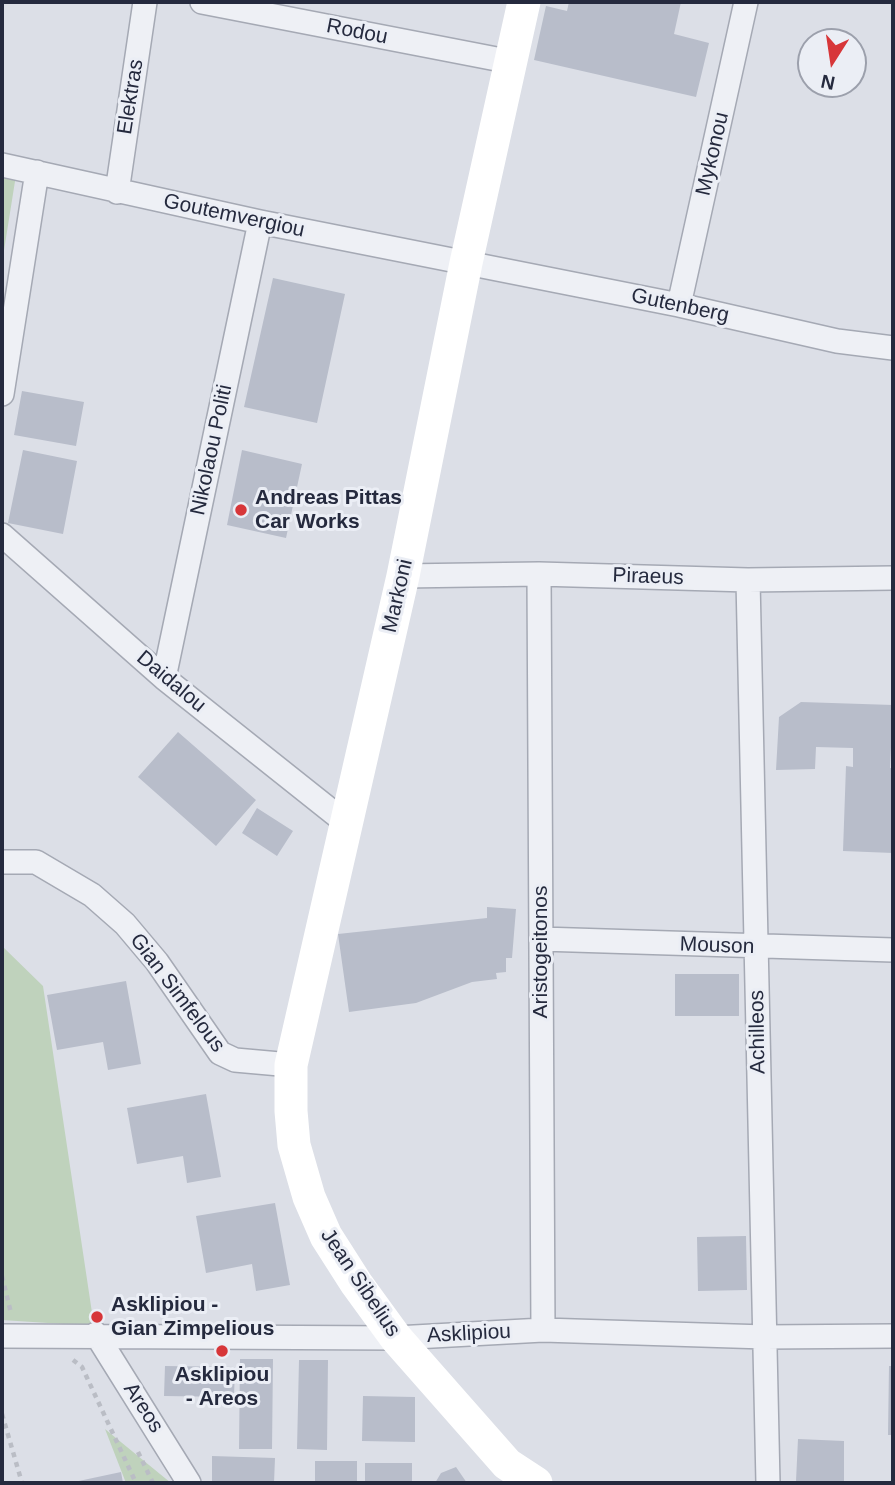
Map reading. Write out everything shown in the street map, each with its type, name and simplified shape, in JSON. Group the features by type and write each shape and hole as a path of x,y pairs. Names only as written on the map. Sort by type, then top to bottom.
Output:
{"main road":[{"name":"Markoni","path":"291,1065 403,576 466,263 524,2"},
{"name":"Jean Sibelius","path":"291,1065 295,1145 309,1197 326,1236 396,1338 510,1474 536,1483"}],"street":[{"name":"Elektras","path":"117,192 145,2"},
{"name":"Rodou","path":"202,2 512,62"},
{"name":"Mykonou","path":"679,305 746,2"},
{"name":"Goutemvergiou","path":"2,164 117,192 466,263"},
{"path":"2,394 37,173"},
{"name":"Nikolaou Politi","path":"164,678 260,222"},
{"name":"Gutenberg","path":"466,263 679,305 838,341 893,348"},
{"name":"Daidalou","path":"2,535 164,678 345,822"},
{"name":"Piraeus","path":"403,576 540,574 748,580 893,578"},
{"name":"Aristogeitonos","path":"540,574 543,1331"},
{"name":"Achilleos","path":"748,580 768,1483"},
{"name":"Gian Simfelous","path":"2,862 36,862 57,872 100,902 157,962 220,1053 235,1060 291,1065"},
{"name":"Mouson","path":"541,939 893,950"},
{"name":"Asklipiou","path":"10,1336 96,1334 210,1338 396,1338 543,1331 765,1337 893,1336"},
{"name":"Areos","path":"96,1334 189,1483"}],"path":[{"path":"2,1276 10,1336"},
{"path":"62,1355 88,1362"},
{"path":"72,1359 82,1367 136,1483"},
{"path":"2,1413 22,1483"},
{"path":"137,1450 153,1483"}],"green space":[{"path":"2,172 16,175 2,263"},
{"path":"2,946 43,986 94,1326 2,1320"},
{"path":"105,1429 171,1483 126,1483"}],"building":[{"path":"569,2 681,2 674,34 709,43 696,97 534,60 546,6 567,11"},
{"path":"273,278 345,294 317,423 244,407"},
{"path":"22,391 84,402 76,446 14,435"},
{"path":"23,450 77,461 63,534 8,523"},
{"path":"242,450 302,464 286,538 227,525"},
{"path":"801,702 893,705 890,768 893,768 893,853 843,851 846,766 853,767 853,748 816,747 815,769 776,770 779,717"},
{"path":"178,732 256,800 216,846 138,777"},
{"path":"257,808 293,831 277,856 242,833"},
{"path":"487,907 516,909 512,958 506,958 506,972 496,973 497,979 472,982 416,1003 349,1012 338,934 487,918"},
{"path":"675,974 739,974 739,1016 675,1016"},
{"path":"126,981 141,1064 108,1070 103,1042 57,1050 47,995"},
{"path":"206,1094 221,1177 187,1183 183,1156 137,1164 127,1108"},
{"path":"275,1203 290,1285 256,1291 252,1264 206,1273 196,1216"},
{"path":"746,1236 747,1290 698,1291 697,1237"},
{"path":"240,1359 273,1359 272,1449 239,1449"},
{"path":"299,1360 328,1360 327,1450 297,1449"},
{"path":"165,1366 235,1367 234,1397 164,1396"},
{"path":"889,1366 893,1366 893,1435 888,1435"},
{"path":"363,1396 415,1397 415,1442 362,1441"},
{"path":"798,1439 844,1441 844,1482 796,1481"},
{"path":"212,1456 275,1458 274,1483 212,1483"},
{"path":"315,1461 357,1461 357,1483 315,1483"},
{"path":"365,1463 412,1463 412,1483 365,1483"},
{"path":"456,1467 467,1483 435,1483 441,1473"},
{"path":"121,1472 123,1483 74,1483 74,1482"}],"place":[{"name":"Andreas Pittas Car Works","path":"241,510"},
{"name":"Asklipiou - Gian Zimpelious","path":"97,1317"},
{"name":"Asklipiou - Areos","path":"222,1351"}]}
